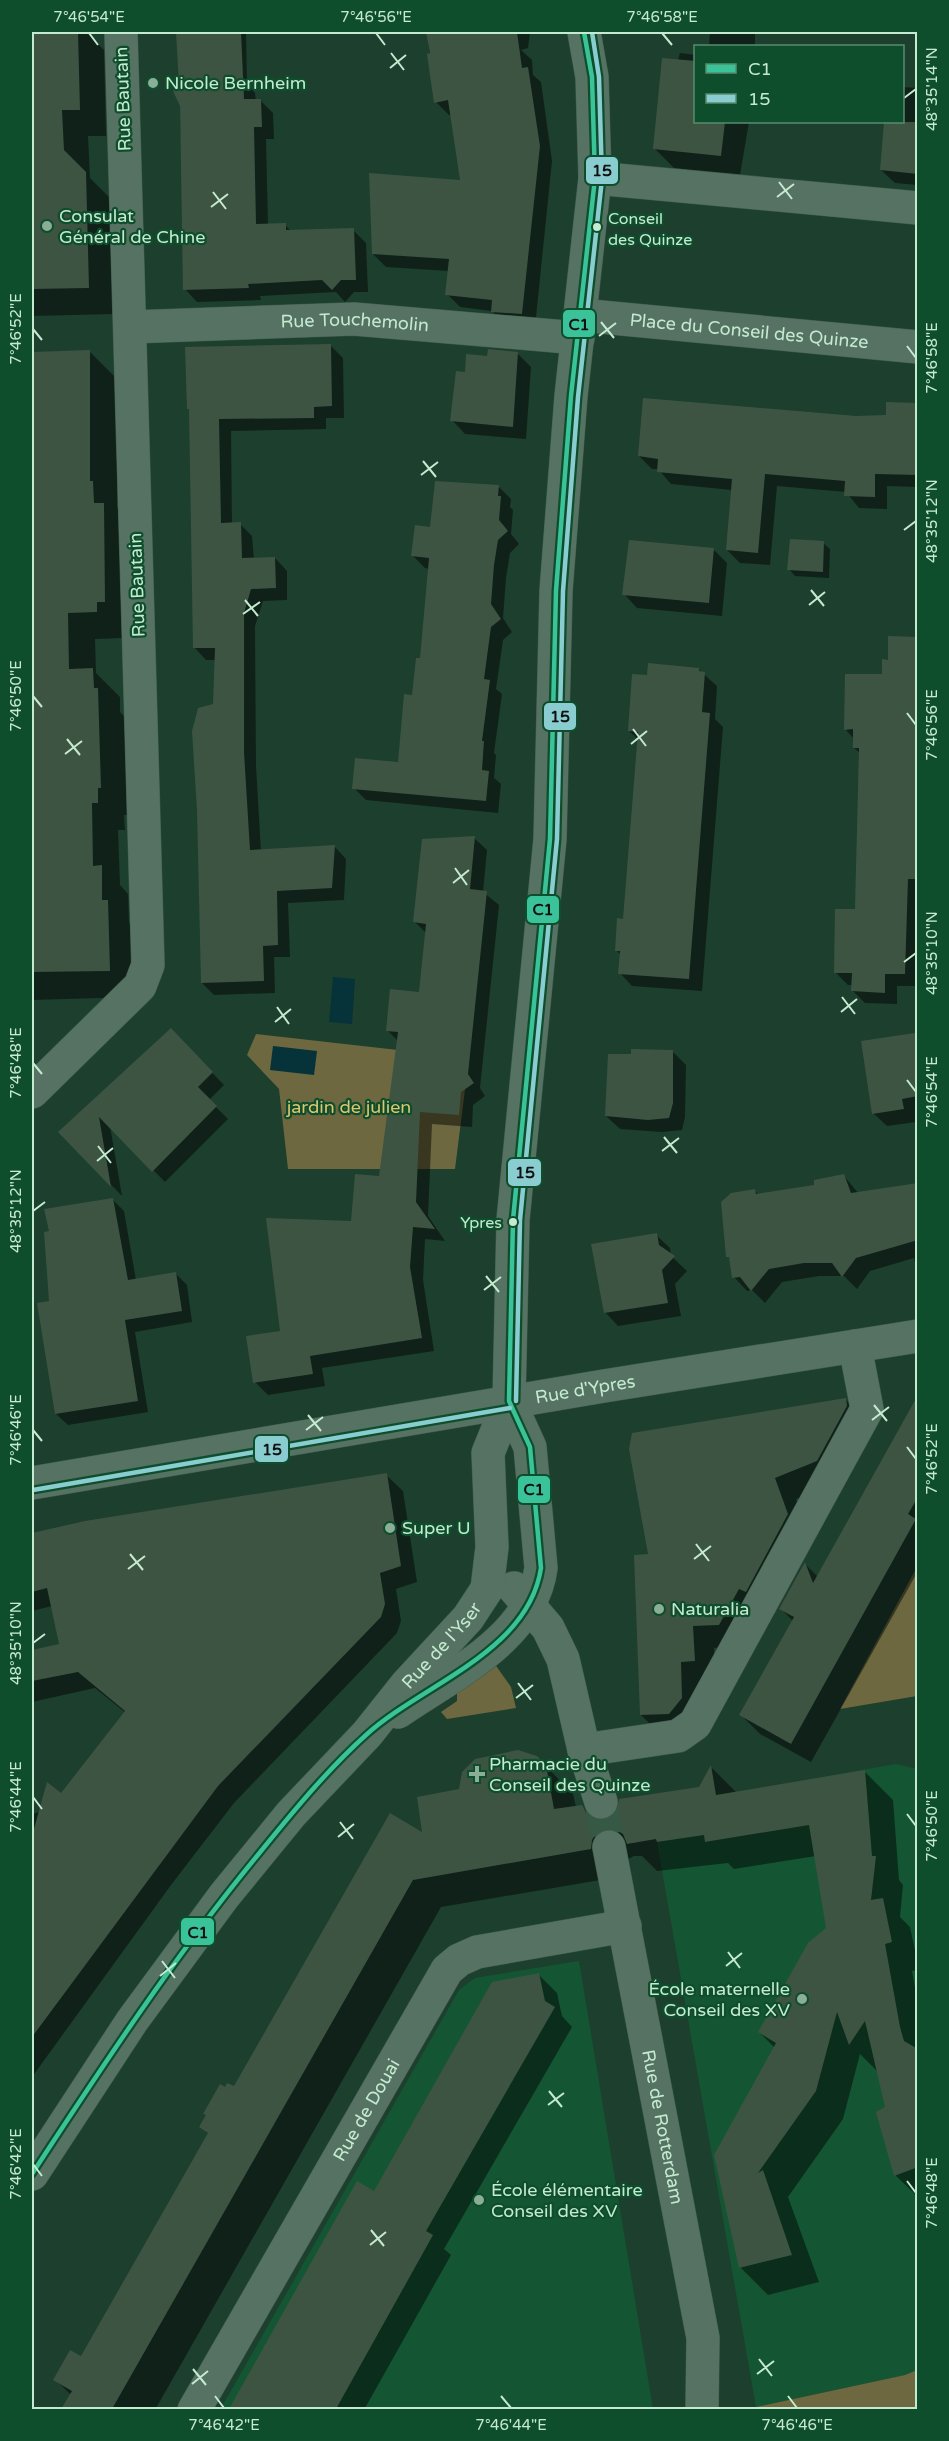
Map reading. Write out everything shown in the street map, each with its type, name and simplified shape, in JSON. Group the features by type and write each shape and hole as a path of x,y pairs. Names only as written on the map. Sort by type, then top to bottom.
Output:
{"street":[{"name":"Rue Bautain","path":"32,1092 140,986 148,965 121,32"},
{"path":"509,1401 513,1220 550,839 556,591 579,326 595,178 592,77 584,32"},
{"path":"595,178 918,208"},
{"name":"Rue Touchemolin","path":"130,327 354,319 579,326"},
{"name":"Place du Conseil des Quinze","path":"579,326 918,347"},
{"name":"Rue d'Ypres","path":"32,1483 509,1401 918,1336"},
{"path":"584,1750 678,1736 695,1724 867,1409 855,1346"},
{"name":"Rue de l'Yser","path":"33,2165 132,2021 224,1896 291,1814 367,1734 406,1685 475,1609 487,1589 492,1547 488,1453 509,1401"},
{"name":"Rue de l'Yser","path":"367,1734 496,1645 529,1604 538,1587 541,1568 531,1453 509,1401"},
{"name":"Rue de l'Yser","path":"492,1547 507,1581 529,1604"},
{"path":"529,1604 548,1628 563,1659 584,1750 601,1802"},
{"name":"Rue de Rotterdam","path":"609,1847 704,2338 702,2409"},
{"name":"Rue de Douai","path":"194,2409 447,1971 459,1960 477,1952 625,1926"}],"shaded area":[{"name":"École maternelle Conseil des XV","path":"896,1764 917,1769 917,2370 905,2375 756,2407 657,1842 704,1835 706,1842 807,1825 800,1781"},
{"name":"École élémentaire Conseil des XV","path":"579,1961 653,2409 220,2410 459,1990 475,1978"}],"green space":[{"name":"jardin de julien","path":"256,1034 469,1058 455,1169 288,1169 279,1089 247,1055"},
{"path":"917,1567 917,1696 840,1709"},
{"path":"494,1663 511,1687 516,1708 447,1719 441,1712 457,1701 457,1686"},
{"path":"917,2370 917,2409 756,2409 756,2407 905,2375"}],"water":[{"path":"333,977 355,979 352,1024 329,1022"},
{"path":"273,1046 317,1051 314,1075 270,1070"}],"building":[{"path":"32,32 78,32 80,110 62,110 64,150 86,172 89,288 32,289"},
{"path":"176,32 241,32 244,99 261,99 262,127 254,127 256,224 286,223 286,230 354,228 356,280 341,280 332,290 322,280 248,284 249,288 183,290 180,106 173,91 179,84"},
{"path":"426,32 517,32 522,68 528,67 540,146 522,314 491,312 492,300 445,295 449,259 372,254 369,173 460,180 448,100 434,103"},
{"path":"662,58 694,61 694,123 725,123 721,156 653,149"},
{"path":"918,122 918,174 880,170 884,123"},
{"path":"331,344 332,406 314,407 314,418 219,419 221,523 241,522 242,558 275,557 276,588 251,589 244,613 244,752 250,850 335,845 332,888 277,891 278,945 263,946 264,981 201,983 197,810 192,731 198,708 213,704 215,648 193,648 189,409 187,409 185,347"},
{"path":"488,349 518,352 513,427 450,421 456,371 465,372 466,354 487,356"},
{"path":"90,350 90,481 93,481 94,503 104,503 105,602 97,602 97,612 68,613 69,669 93,668 94,688 98,688 101,788 98,788 98,803 92,803 93,866 102,865 102,900 108,900 110,971 32,972 32,352"},
{"path":"643,398 856,416 886,415 886,402 918,403 918,475 875,474 875,497 844,496 845,481 765,474 758,553 726,550 732,479 657,472 658,459 638,456"},
{"path":"435,481 499,485 498,496 501,496 499,520 508,531 498,540 491,604 501,619 491,627 484,679 490,680 482,741 484,741 482,770 489,771 486,801 352,789 355,758 398,762 404,694 412,695 416,658 420,658 429,558 411,556 415,525 430,527"},
{"path":"790,539 824,541 823,572 787,570"},
{"path":"629,540 714,548 709,603 622,595"},
{"path":"888,636 918,637 918,879 908,879 905,974 885,974 885,993 851,991 852,973 834,973 835,909 855,909 859,748 853,748 853,729 844,730 845,674 882,674 882,659 888,660"},
{"path":"648,663 699,668 699,671 705,672 702,712 710,713 689,979 618,974 620,951 615,951 617,918 623,919 638,732 628,731 632,674 647,675"},
{"path":"475,836 470,889 487,891 468,1074 474,1083 461,1092 459,1115 420,1112 416,1202 435,1229 413,1227 410,1267 422,1338 310,1356 313,1374 253,1383 246,1336 280,1331 266,1218 351,1221 355,1174 379,1176 398,1032 386,1031 390,989 419,992 426,924 413,922 422,839"},
{"path":"171,1028 213,1072 198,1087 217,1106 152,1172 99,1117 111,1187 58,1132"},
{"path":"915,1033 918,1096 902,1099 904,1109 872,1114 861,1041"},
{"path":"631,1049 673,1050 673,1103 669,1118 648,1120 605,1116 608,1054 631,1054"},
{"path":"844,1174 851,1193 918,1183 918,1240 856,1258 842,1277 832,1263 804,1263 769,1269 751,1291 740,1277 732,1278 729,1257 726,1257 721,1202 731,1193 755,1189 756,1194 814,1185 814,1180"},
{"path":"113,1198 128,1280 176,1272 182,1311 125,1320 138,1401 55,1414 37,1303 49,1301 44,1232 49,1231 44,1209"},
{"path":"657,1233 659,1245 675,1256 662,1270 668,1303 604,1313 591,1244"},
{"path":"918,1395 918,1497 908,1514 916,1519 791,1744 739,1715 794,1617 779,1609 805,1562 813,1583"},
{"path":"846,1398 847,1406 817,1461 775,1478 788,1514 746,1592 739,1589 719,1625 693,1626 695,1661 681,1662 682,1698 669,1714 640,1715 634,1555 648,1554 629,1449 632,1433"},
{"path":"387,1473 401,1566 380,1573 385,1604 381,1617 218,1786 32,2037 32,1836 47,1782 61,1793 125,1711 78,1672 32,1681 32,1650 59,1644 47,1588 32,1592 32,1533 85,1521"},
{"path":"518,1750 537,1756 546,1765 554,1809 582,1805 588,1816 598,1820 606,1820 615,1815 619,1799 699,1787 711,1765 716,1795 865,1770 872,1856 876,1856 871,1900 883,1898 892,1942 885,1944 900,2027 904,2041 918,2049 918,2167 894,2176 876,2112 885,2107 865,2021 849,2045 837,2012 816,2091 758,2173 763,2170 792,2255 739,2268 714,2155 776,2043 758,2032 808,1943 826,1928 809,1825 705,1842 704,1835 627,1844 623,1834 616,1830 606,1829 596,1833 591,1849 413,1880 112,2409 61,2409 72,2391 53,2380 70,2350 81,2356 208,2133 199,2127 206,2115 203,2114 220,2084 225,2087 227,2083 234,2086 390,1813 422,1832 417,1797 459,1789 462,1772 475,1759"},
{"path":"539,1973 545,2001 555,2007 426,2231 433,2235 336,2409 229,2409 357,2181 374,2191 492,1982"}],"tunnel":[{"path":"601,1802 609,1847"}],"transit line":[{"name":"C1","path":"32,2174 168,1972 226,1894 296,1809 337,1763 366,1735 495,1645 516,1623 532,1597 541,1568 530,1447 509,1401 513,1220 550,839 556,591 571,396 595,178 592,77 584,32"},
{"name":"15","path":"516,1401 520,1220 557,839 563,591 578,397 602,179 599,77 592,32"},
{"name":"15","path":"33,1490 510,1408"}],"place":[{"name":"Nicole Bernheim","path":"153,83"},
{"name":"Consulat Général de Chine","path":"47,226"},
{"name":"Conseil des Quinze","path":"597,227"},
{"name":"Ypres","path":"513,1222"},
{"name":"Super U","path":"390,1528"},
{"name":"Naturalia","path":"659,1609"},
{"name":"Pharmacie du Conseil des Quinze","path":"477,1774"},
{"name":"École maternelle Conseil des XV","path":"802,1999"},
{"name":"École élémentaire Conseil des XV","path":"479,2200"}]}
